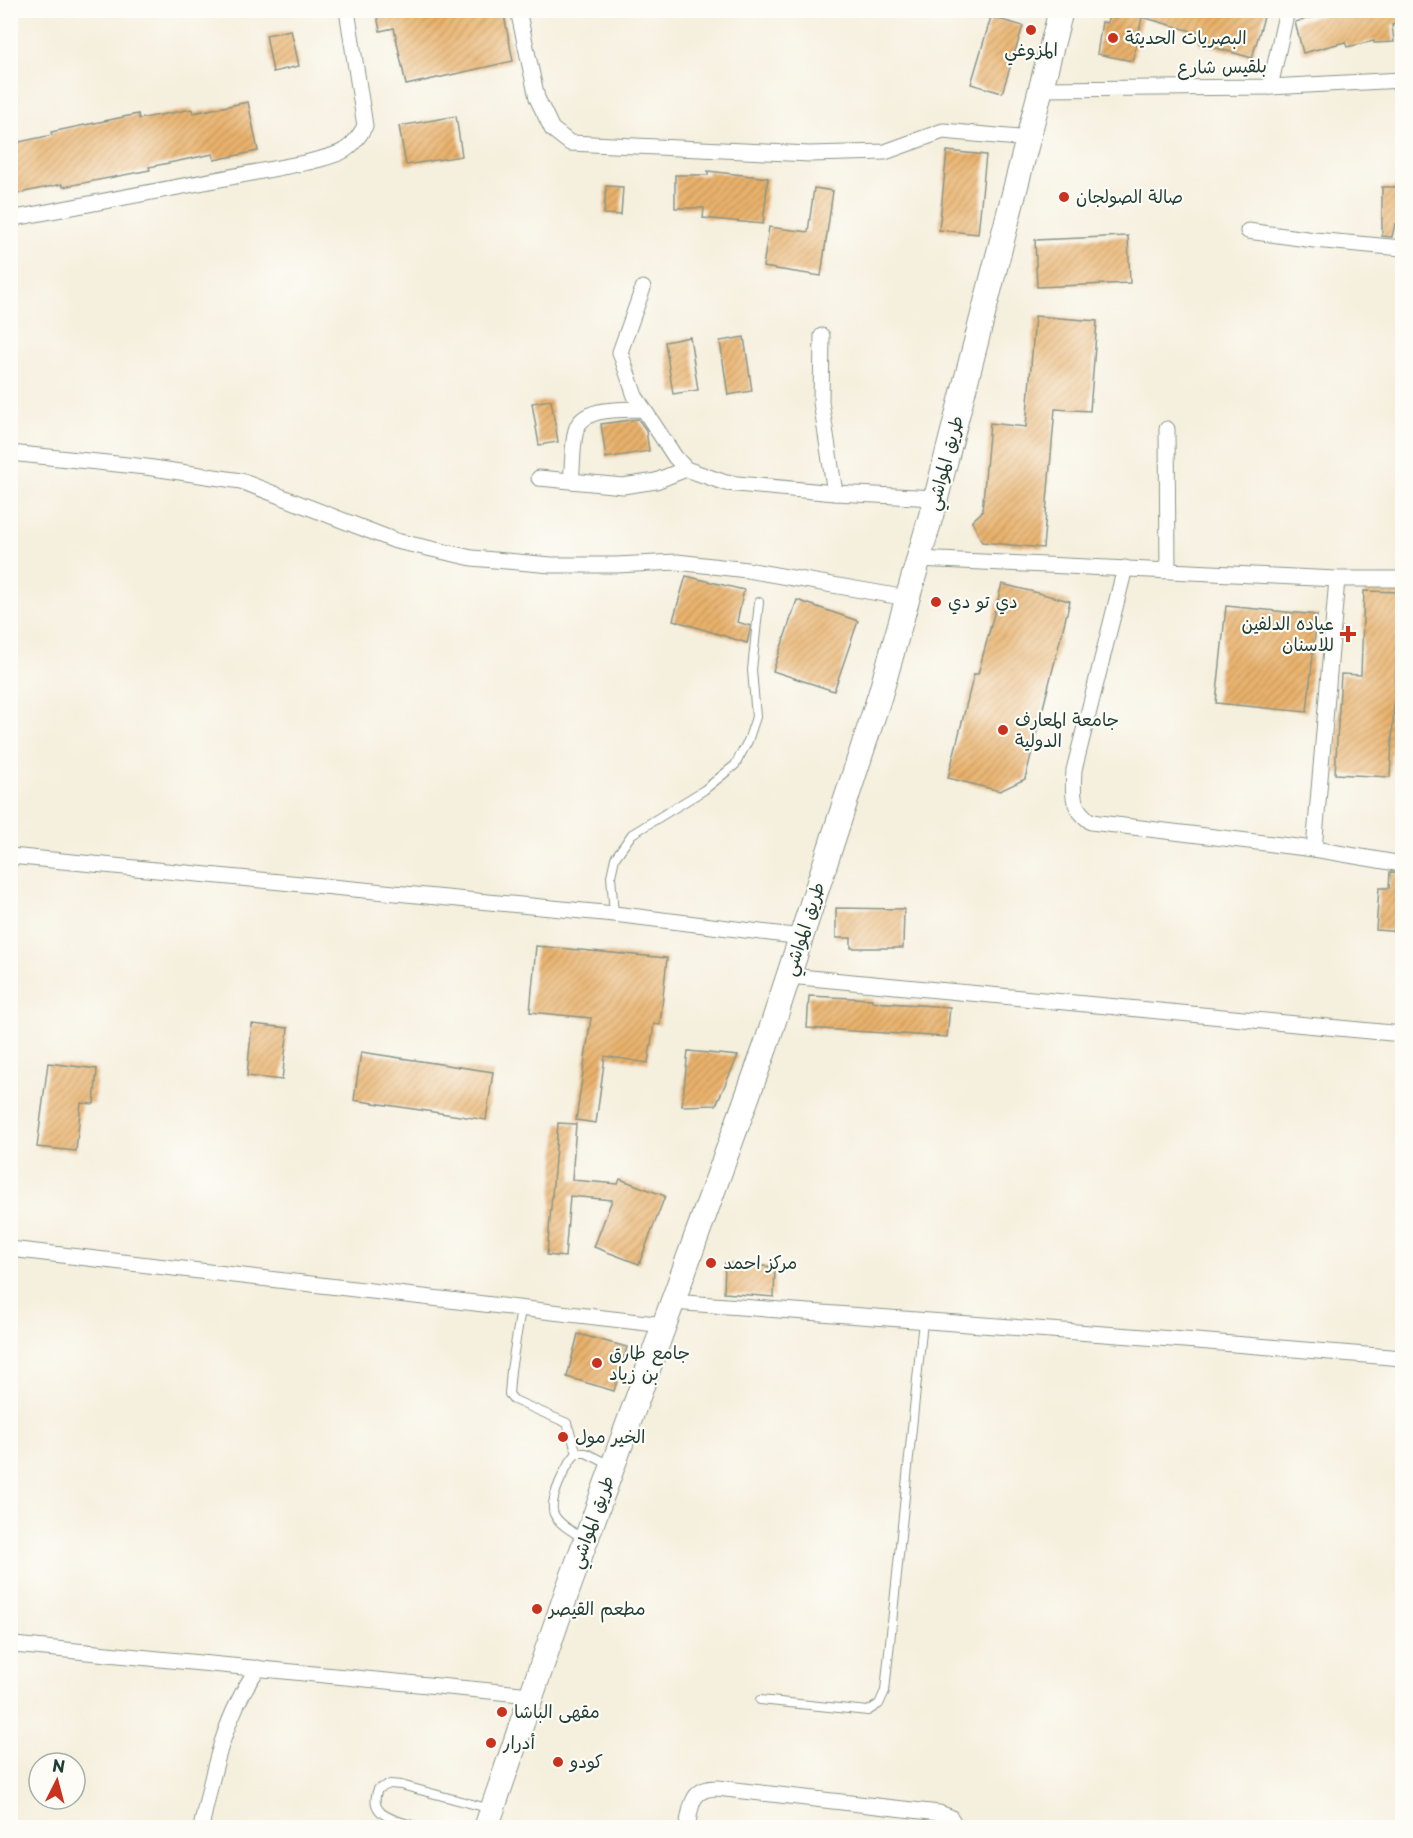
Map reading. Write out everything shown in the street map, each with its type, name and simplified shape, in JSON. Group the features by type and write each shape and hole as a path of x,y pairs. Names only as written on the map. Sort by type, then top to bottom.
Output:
{"main road":[{"name":"طريق المواشي","path":"489,1818 612,1467 789,976 880,695 936,498 1061,10"}],"street":[{"path":"10,219 309,162 343,153 356,143 365,126 347,10"},
{"path":"518,10 537,98 552,129 570,143 810,154 885,152 943,131 1029,139"},
{"path":"1270,87 1287,10"},
{"name":"بلقيس شارع","path":"1041,89 1270,87 1402,80"},
{"path":"1248,231 1402,248"},
{"path":"643,288 620,352 635,396 675,457 686,469 726,483 835,493 936,498"},
{"path":"822,336 821,402 835,493"},
{"path":"571,481 576,428 585,417 597,412 643,409"},
{"path":"1167,429 1168,570"},
{"path":"10,453 146,466 241,481 396,541 472,558 551,565 677,562 747,570 907,598"},
{"path":"539,478 622,486 656,481 686,469"},
{"path":"918,559 1337,579 1402,579"},
{"path":"1125,568 1074,770 1073,797 1079,813 1091,822 1314,849 1402,864"},
{"path":"1314,849 1337,579"},
{"path":"10,856 614,914 802,937"},
{"path":"789,976 1402,1034"},
{"path":"10,1250 522,1309 923,1321 1402,1358"},
{"path":"14,1645 531,1695"},
{"path":"201,1827 213,1770 231,1714 244,1688 258,1668"},
{"path":"687,1827 693,1801 697,1794 705,1788 939,1813 950,1817 957,1827"}],"lane":[{"path":"614,914 611,876 615,858 632,834 704,790 735,765 748,741 756,717 752,669 759,602"},
{"path":"522,1309 509,1394 514,1400 567,1423 578,1453"},
{"path":"760,1700 868,1711 879,1704 885,1691 923,1321"},
{"path":"586,1540 558,1520 554,1513 554,1498 570,1460 578,1453 586,1453 612,1467"},
{"path":"420,1827 378,1811 374,1802 378,1789 384,1786 401,1785 489,1818"}],"building":[{"path":"376,10 503,10 513,61 406,85 394,28 380,31"},
{"path":"1110,10 1266,10 1252,58 1199,43 1202,34 1142,17 1133,61 1097,54 1102,22 1107,23"},
{"path":"1339,10 1402,10 1402,24 1392,25 1394,42 1374,43 1374,41 1347,47 1345,42 1303,53 1295,22"},
{"path":"991,17 1023,26 1002,93 971,84"},
{"path":"291,30 299,66 273,72 266,35"},
{"path":"248,102 258,151 214,160 213,154 149,167 150,170 10,195 10,144 52,135 51,132 138,114 139,119 192,109 193,113"},
{"path":"456,116 462,156 406,165 399,126"},
{"path":"947,151 986,155 978,234 939,230"},
{"path":"708,171 768,178 763,224 703,218 704,208 675,208 675,175 708,175"},
{"path":"606,186 623,187 621,215 604,214"},
{"path":"1382,187 1402,187 1402,227 1395,224 1392,237 1382,236"},
{"path":"814,188 833,191 821,276 763,267 769,227 808,232"},
{"path":"1128,236 1130,283 1037,287 1035,240"},
{"path":"1035,316 1097,321 1090,411 1055,409 1043,548 982,542 972,521 982,512 990,423 1026,427"},
{"path":"690,337 698,390 673,394 665,342"},
{"path":"744,337 752,391 728,395 720,341"},
{"path":"551,400 558,442 539,445 532,403"},
{"path":"638,419 646,430 649,451 606,458 601,424"},
{"path":"686,576 744,590 737,622 751,626 747,643 673,620"},
{"path":"1002,584 1070,601 1025,779 1000,791 948,778 974,674 978,674"},
{"path":"1364,591 1402,592 1402,650 1397,650 1390,777 1335,774 1341,674 1361,675"},
{"path":"797,600 858,621 834,691 773,671"},
{"path":"1226,606 1317,615 1307,712 1216,703"},
{"path":"1390,872 1402,873 1402,932 1376,930 1379,888 1389,888"},
{"path":"836,908 904,909 903,948 851,948 851,938 836,938"},
{"path":"536,946 667,958 660,1025 654,1024 648,1063 605,1056 596,1123 576,1120 591,1018 530,1012"},
{"path":"809,996 872,999 872,1002 950,1007 947,1037 807,1028"},
{"path":"252,1024 288,1028 282,1080 247,1076"},
{"path":"688,1051 738,1056 716,1105 682,1106"},
{"path":"361,1052 493,1072 486,1120 354,1100"},
{"path":"48,1063 97,1069 94,1104 81,1103 76,1151 37,1147"},
{"path":"558,1123 576,1124 572,1180 618,1184 620,1179 665,1196 639,1264 594,1247 612,1200 570,1196 565,1257 547,1255"},
{"path":"725,1263 775,1267 774,1297 724,1293"},
{"path":"578,1334 627,1347 614,1391 567,1377"}],"place":[{"name":"المزوغي","path":"1031,30"},
{"name":"البصريات الحديثة","path":"1113,38"},
{"name":"صالة الصولجان","path":"1064,197"},
{"name":"دي تو دي","path":"936,602"},
{"name":"عياده الدلفين للاسنان","path":"1348,634"},
{"name":"جامعة المعارف الدولية","path":"1003,730"},
{"name":"مركز احمد","path":"711,1263"},
{"name":"جامع طارق بن زياد","path":"597,1363"},
{"name":"الخير مول","path":"563,1437"},
{"name":"مطعم القيصر","path":"537,1609"},
{"name":"مقهى الباشا","path":"502,1712"},
{"name":"أدرار","path":"491,1743"},
{"name":"كودو","path":"558,1762"}]}
